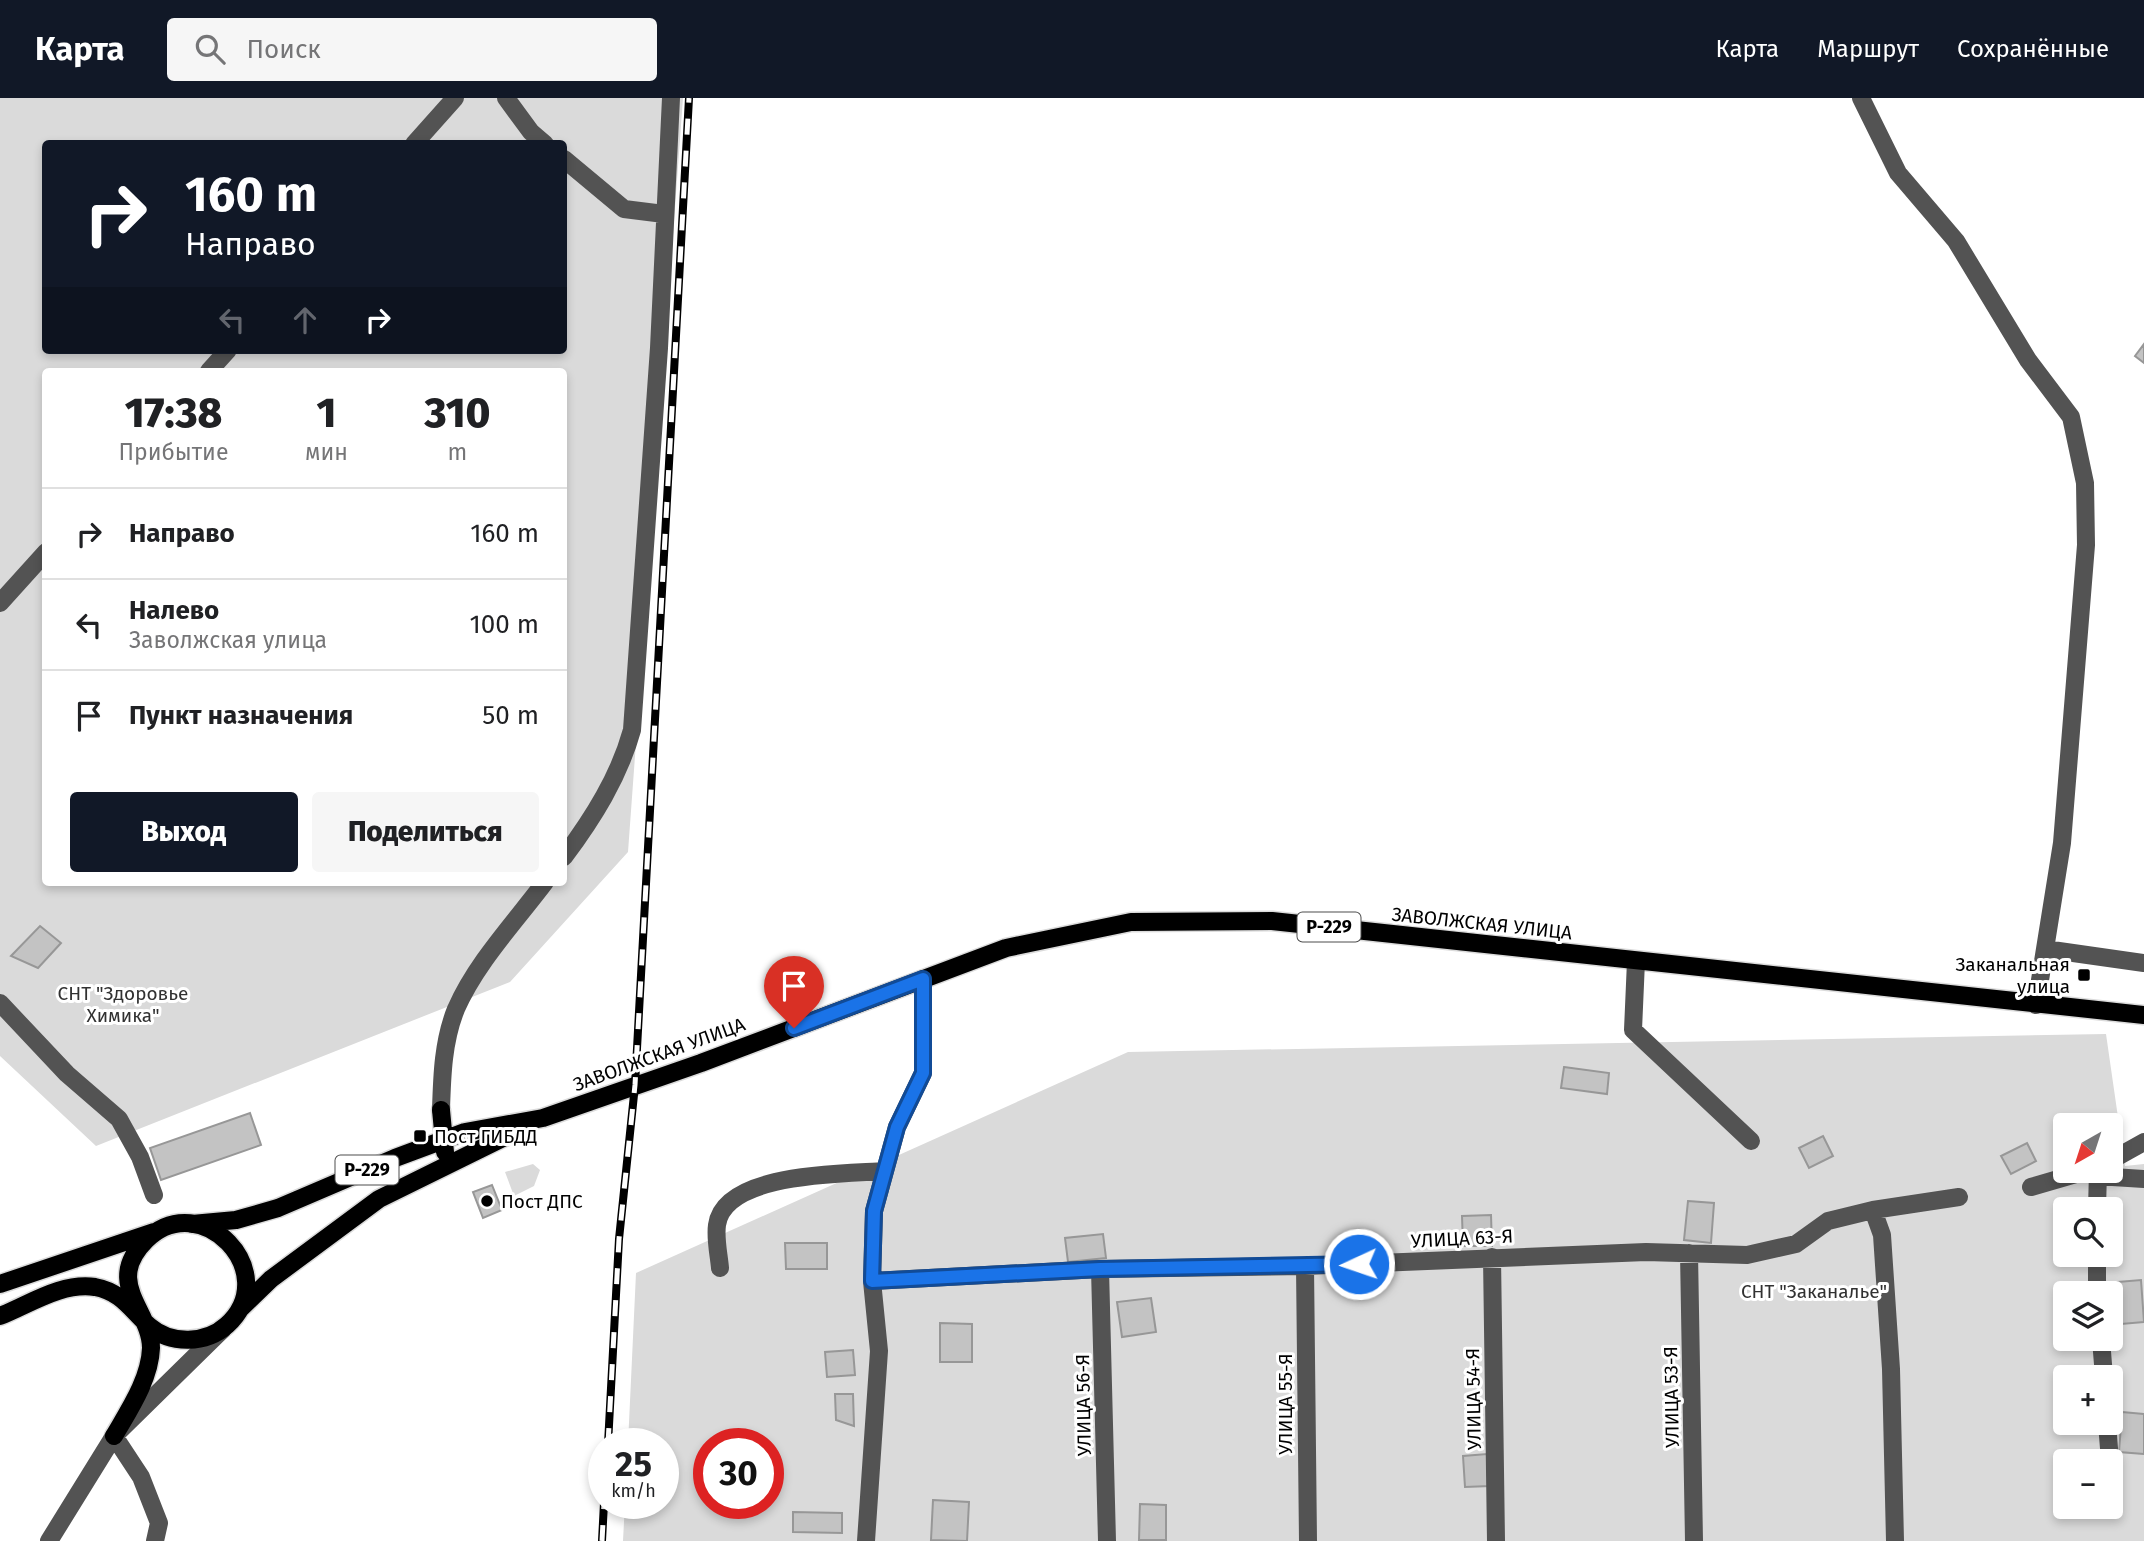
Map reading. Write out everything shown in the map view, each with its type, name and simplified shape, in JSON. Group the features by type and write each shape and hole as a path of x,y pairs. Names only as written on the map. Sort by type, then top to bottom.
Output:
{"main road":[{"name":"ЗАВОЛЖСКАЯ УЛИЦА","path":"192,1224 236,1220 278,1208 444,1140 501,1124 543,1118 1006,948 1131,922 1272,921 2144,1015"},
{"path":"441,1110 447,1166"},
{"path":"0,1316 69,1287 93,1287 126,1300 149,1326 164,1336 181,1340 206,1337 233,1317 271,1279 332,1230 407,1183 543,1118"},
{"path":"192,1224 222,1235 234,1246 242,1261 246,1278 245,1295 233,1317"},
{"name":"Р-229","path":"0,1284 160,1230 192,1224"},
{"path":"114,1436 139,1390 151,1350 131,1299 131,1267 137,1252 160,1230"}],"street":[{"path":"418,140 455,98"},
{"path":"506,98 531,132 540,140"},
{"path":"567,852 607,791 625,757 632,730 659,348 671,98"},
{"path":"1861,98 1898,173 1956,241 2028,360 2071,416 2085,483 2086,545 2062,843 2036,1005"},
{"path":"567,162 624,209 664,214"},
{"path":"212,368 224,354"},
{"path":"0,603 42,556"},
{"path":"441,1110 446,1045 456,1011 472,978 542,886"},
{"path":"2045,949 2144,963"},
{"path":"1636,961 1633,1030 1751,1141"},
{"path":"866,1541 879,1351 872,1281 874,1211 897,1127 923,1073 923,979"},
{"path":"0,1003 66,1074 119,1119 140,1157 154,1195"},
{"path":"2123,1154 2144,1142"},
{"path":"720,1268 717,1224 732,1198 787,1178 885,1171"},
{"path":"2123,1176 2144,1179"},
{"path":"2031,1187 2053,1182"},
{"name":"УЛИЦА 63-Я","path":"872,1281 1100,1269 1305,1266 1492,1257 1689,1253 1747,1255 1796,1244 1828,1220 1959,1197"},
{"path":"1873,1210 1882,1235 1891,1369 1895,1541"},
{"name":"УЛИЦА 53-Я","path":"1689,1253 1694,1541"},
{"name":"УЛИЦА 54-Я","path":"1492,1257 1496,1541"},
{"name":"УЛИЦА 55-Я","path":"1305,1266 1308,1541"},
{"name":"УЛИЦА 56-Я","path":"1100,1269 1107,1541"},
{"path":"48,1541 114,1436 233,1317"},
{"path":"114,1436 141,1477 159,1523 155,1541"}],"green space":[{"name":"СНТ \"Здоровье Химика\"","path":"0,98 683,98 628,852 510,982 96,1146 0,1056"},
{"name":"СНТ \"Заканалье\"","path":"2106,1034 2117,1113 2053,1113 2053,1183 2123,1183 2123,1152 2125,1166 2144,1164 2144,1541 623,1541 624,1519 679,1519 679,1428 629,1428 636,1273 1128,1052"},
{"path":"533,1164 540,1170 534,1186 514,1196 505,1172"}],"building":[{"path":"2144,344 2144,363 2135,356"},
{"path":"40,926 61,943 38,968 11,956"},
{"path":"1564,1067 1609,1073 1607,1094 1561,1088"},
{"path":"250,1113 261,1145 161,1180 150,1148"},
{"path":"1823,1136 1833,1156 1809,1168 1799,1148"},
{"path":"2027,1143 2036,1161 2011,1174 2001,1156"},
{"name":"Пост ДПС","path":"492,1185 502,1210 483,1218 473,1192"},
{"path":"1688,1201 1714,1203 1711,1243 1684,1240"},
{"path":"1491,1215 1492,1246 1463,1246 1462,1216"},
{"path":"1103,1234 1106,1258 1068,1262 1065,1238"},
{"path":"785,1243 827,1243 827,1269 786,1269"},
{"path":"2141,1280 2144,1322 2123,1324 2123,1282"},
{"path":"1151,1298 1156,1332 1122,1337 1117,1302"},
{"path":"940,1323 972,1324 972,1362 940,1362"},
{"path":"853,1350 855,1375 827,1377 825,1352"},
{"path":"835,1394 853,1394 854,1426 836,1420"},
{"path":"2123,1412 2144,1414 2144,1454 2123,1452 2123,1449 2119,1449 2120,1435 2123,1435"},
{"path":"1487,1454 1490,1486 1465,1487 1463,1456"},
{"path":"933,1500 969,1502 967,1541 931,1540"},
{"path":"1140,1504 1166,1505 1166,1540 1139,1540"},
{"path":"793,1512 842,1513 842,1533 793,1532"}],"railway":[{"path":"609,1428 619,1239 635,1085 689,98"},
{"path":"602,1541 603,1519"}],"place":[{"name":"Заканальная улица","path":"2084,975"},
{"name":"Пост ГИБДД","path":"420,1136"},
{"name":"Пост ДПС","path":"487,1201"}],"route":[{"path":"794,1028 923,979 926,1017 923,1073 897,1127 874,1211 872,1281 1100,1269 1359,1264"}]}
